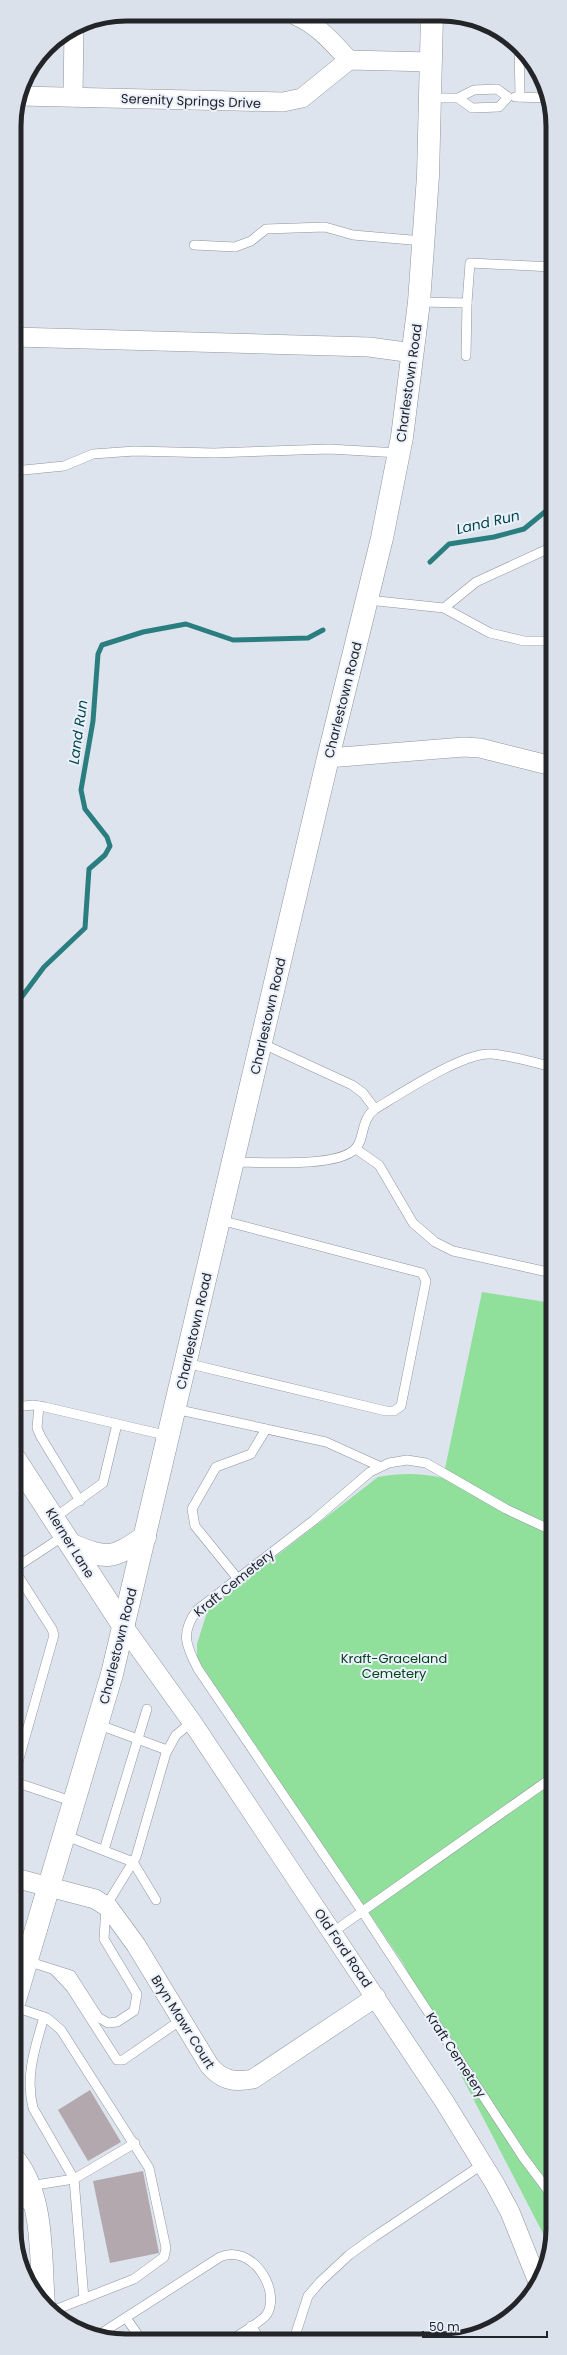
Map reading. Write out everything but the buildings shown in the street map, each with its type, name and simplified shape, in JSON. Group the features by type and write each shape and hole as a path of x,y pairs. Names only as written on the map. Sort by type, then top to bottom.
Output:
{"main road":[{"name":"Charlestown Road","path":"21,1980 97,1724 124,1627 328,758 368,600 399,453 413,353 424,241 432,21"},
{"name":"Klerner Lane","path":"21,1468 64,1532 124,1627"},
{"path":"64,1532 92,1554 109,1557 123,1552 145,1537"},
{"path":"21,2169 26,2177 26,2192 38,2222 43,2293"}],"street":[{"path":"308,21 323,32 349,60 431,62"},
{"path":"73,97 74,35"},
{"name":"Serenity Springs Drive","path":"26,96 283,102 302,98 349,60"},
{"path":"21,337 369,347 413,353"},
{"path":"328,758 464,746 480,748 546,764"},
{"name":"Old Ford Road","path":"124,1627 192,1722 333,1932 483,2164 510,2212 535,2275"},
{"name":"Bryn Mawr Court","path":"21,1880 94,1899 106,1906 120,1921 216,2074 233,2081 252,2079 282,2061 315,2036 376,1997"}],"lane":[{"path":"519,57 520,97"},
{"path":"430,98 458,98 474,90 497,89 508,97 542,98"},
{"path":"458,98 472,108 499,107 508,97"},
{"path":"194,245 235,247 251,241 266,229 325,227 353,235 424,241"},
{"path":"466,356 467,303 470,263 546,267"},
{"path":"419,302 467,303"},
{"path":"21,470 64,466 93,454 135,451 214,453 329,449 399,453"},
{"path":"444,608 476,582 546,550"},
{"path":"368,600 444,608 490,633 524,641 546,641"},
{"path":"261,1043 352,1085 363,1093 375,1109"},
{"path":"233,1162 322,1161 346,1155 356,1149 367,1117 375,1109 456,1064 474,1057 489,1054 546,1066"},
{"path":"356,1149 379,1165 413,1223 434,1242 453,1251 546,1272"},
{"path":"186,1363 386,1410 398,1409 402,1399 426,1281 422,1273 220,1220"},
{"path":"21,1405 39,1406 169,1436"},
{"path":"39,1406 37,1428 80,1501"},
{"path":"175,1409 326,1442 379,1466"},
{"path":"21,1564 64,1532 80,1501 100,1487 105,1478 117,1424"},
{"path":"238,1579 195,1526 192,1509 216,1467 251,1454 266,1429"},
{"name":"Kraft Cemetery","path":"546,1528 506,1509 426,1463 407,1460 379,1466 197,1610 190,1620 186,1631 189,1652 198,1669 362,1911 523,2157 546,2188"},
{"path":"21,1580 52,1629 54,1635 21,1751"},
{"path":"104,1850 130,1768 137,1739 148,1709"},
{"path":"27,1961 71,1975 103,2021 108,2024 117,2022 134,2011 138,2000 137,1994 104,1939 106,1906 133,1862 147,1820 148,1798 154,1776 176,1734 192,1722"},
{"path":"97,1724 167,1750"},
{"path":"333,1932 546,1782"},
{"path":"21,1784 74,1802"},
{"path":"137,1817 147,1820"},
{"path":"64,1835 133,1862 156,1900"},
{"path":"53,1969 70,1988 117,2060 123,2060 181,2020"},
{"path":"21,2009 54,2022 61,2030 134,2143 149,2168 166,2248 164,2257 134,2279 84,2300 58,2309"},
{"path":"44,2017 29,2075 31,2100 33,2108 74,2179 84,2300"},
{"path":"26,2192 74,2179 134,2143"},
{"path":"296,2334 306,2301 320,2282 349,2255 483,2164"},
{"path":"104,2332 220,2258 236,2254 248,2258 253,2262 269,2288 268,2312 240,2334"},
{"path":"126,2318 137,2334"},
{"path":"251,2326 257,2334"}],"green space":[{"name":"Kraft-Graceland Cemetery","path":"482,1292 546,1302 546,2239 403,1963 197,1659 197,1644 208,1609 378,1477 410,1474 443,1478"}],"waterway":[{"name":"Land Run","path":"430,562 449,544 494,537 524,529 546,511"},
{"name":"Land Run","path":"21,998 44,967 85,928 89,869 105,855 110,846 107,837 85,809 81,790 93,721 98,654 102,645 143,632 186,624 233,640 308,638 323,630"}]}
